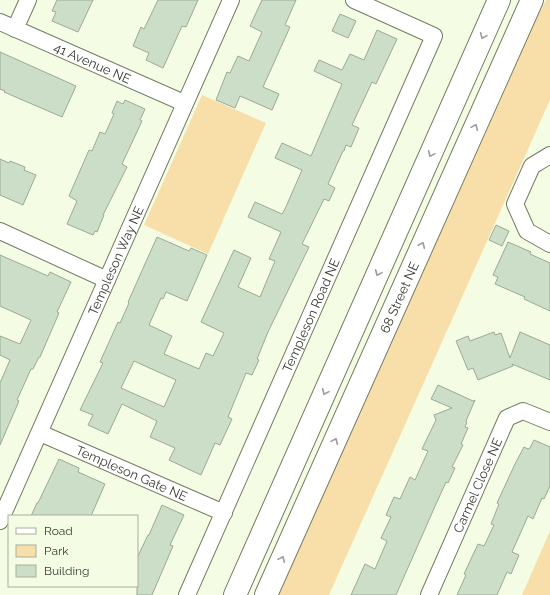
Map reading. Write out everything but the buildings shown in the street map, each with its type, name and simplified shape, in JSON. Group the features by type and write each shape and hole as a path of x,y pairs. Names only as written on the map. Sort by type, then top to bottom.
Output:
{"main road":[{"path":"234,595 499,0"},
{"name":"68 Street NE","path":"266,595 532,0"}],"street":[{"path":"15,29 28,0"},
{"name":"Templeson Way NE","path":"0,521 184,103 231,0"},
{"name":"Templeson Road NE","path":"187,595 434,36 354,0"},
{"name":"41 Avenue NE","path":"0,22 184,103"},
{"path":"550,155 532,166 515,204 527,231 550,244"},
{"path":"0,231 107,280"},
{"name":"Carmel Close NE","path":"429,595 507,418 523,411 550,422"},
{"name":"Templeson Gate NE","path":"40,433 224,513"}],"green space":[{"path":"546,0 550,0 550,100 329,595 276,595 528,36"},
{"path":"202,95 266,123 208,254 144,225"},
{"path":"550,531 550,595 522,595"}]}
